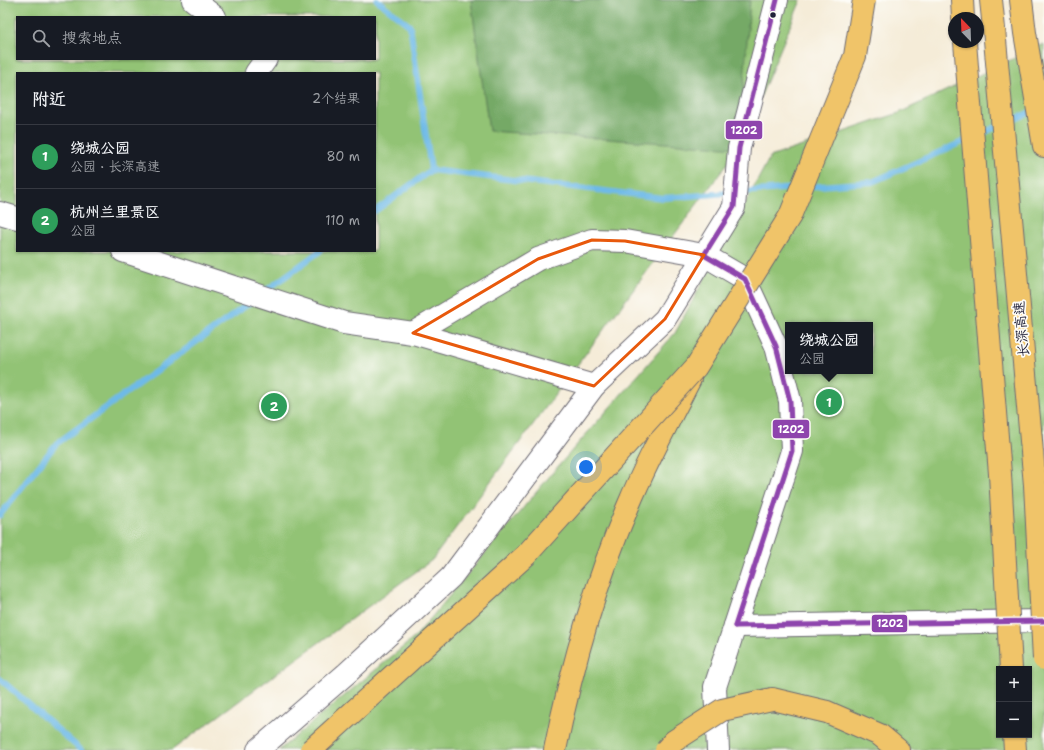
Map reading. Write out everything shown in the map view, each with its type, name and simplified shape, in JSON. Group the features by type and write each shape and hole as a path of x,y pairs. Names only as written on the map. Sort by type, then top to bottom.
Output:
{"highway":[{"path":"555,750 563,710 582,634 628,504 696,367 790,216 855,56 864,0"},
{"path":"962,0 963,12"},
{"name":"长深高速","path":"991,0 1035,485 1044,659"},
{"path":"1021,0 1044,146"},
{"path":"965,48 1000,474 1010,666"},
{"path":"311,750 526,555 696,367"},
{"path":"666,750 674,741 722,710 772,699 827,712 880,735 898,750"},
{"path":"1014,738 1015,750"}],"street":[{"path":"193,0 214,16"},
{"path":"258,750 347,673 450,577 594,386 665,319 734,207 739,148 777,0"},
{"path":"257,72 265,60"},
{"path":"0,213 16,218"},
{"path":"413,333 538,259 592,240 625,241 704,255 745,279 776,346 790,401 792,451 715,687 718,750"},
{"path":"129,252 148,255 207,279 344,323 413,333 594,386"},
{"path":"735,626 1044,621"}],"highlighted area":[{"path":"592,240 625,241 704,255 665,319 594,386 413,333 538,259"}],"green space":[{"path":"0,0 801,0 739,148 432,560 172,750 0,750"},
{"path":"471,0 750,0 739,148 489,131"},
{"path":"1044,44 1044,750 279,750 415,637 554,471 675,333 770,157 899,113"}],"waterway":[{"path":"377,0 410,26 431,170"},
{"path":"1007,123 1035,110"},
{"path":"977,136 998,126"},
{"path":"807,187 872,182 969,139"},
{"path":"376,210 431,170 663,198 796,188"},
{"path":"264,292 319,252"},
{"path":"0,515 56,444 255,299"},
{"path":"0,679 81,750"}],"transit line":[{"name":"1202","path":"704,255 734,207 739,148 777,0"},
{"name":"1202","path":"704,255 745,279 776,346 790,401 792,451 735,626"},
{"name":"1202","path":"735,626 1044,621"}],"place":[{"name":"绕城公园","path":"829,402"},
{"name":"杭州兰里景区","path":"274,406"}]}
